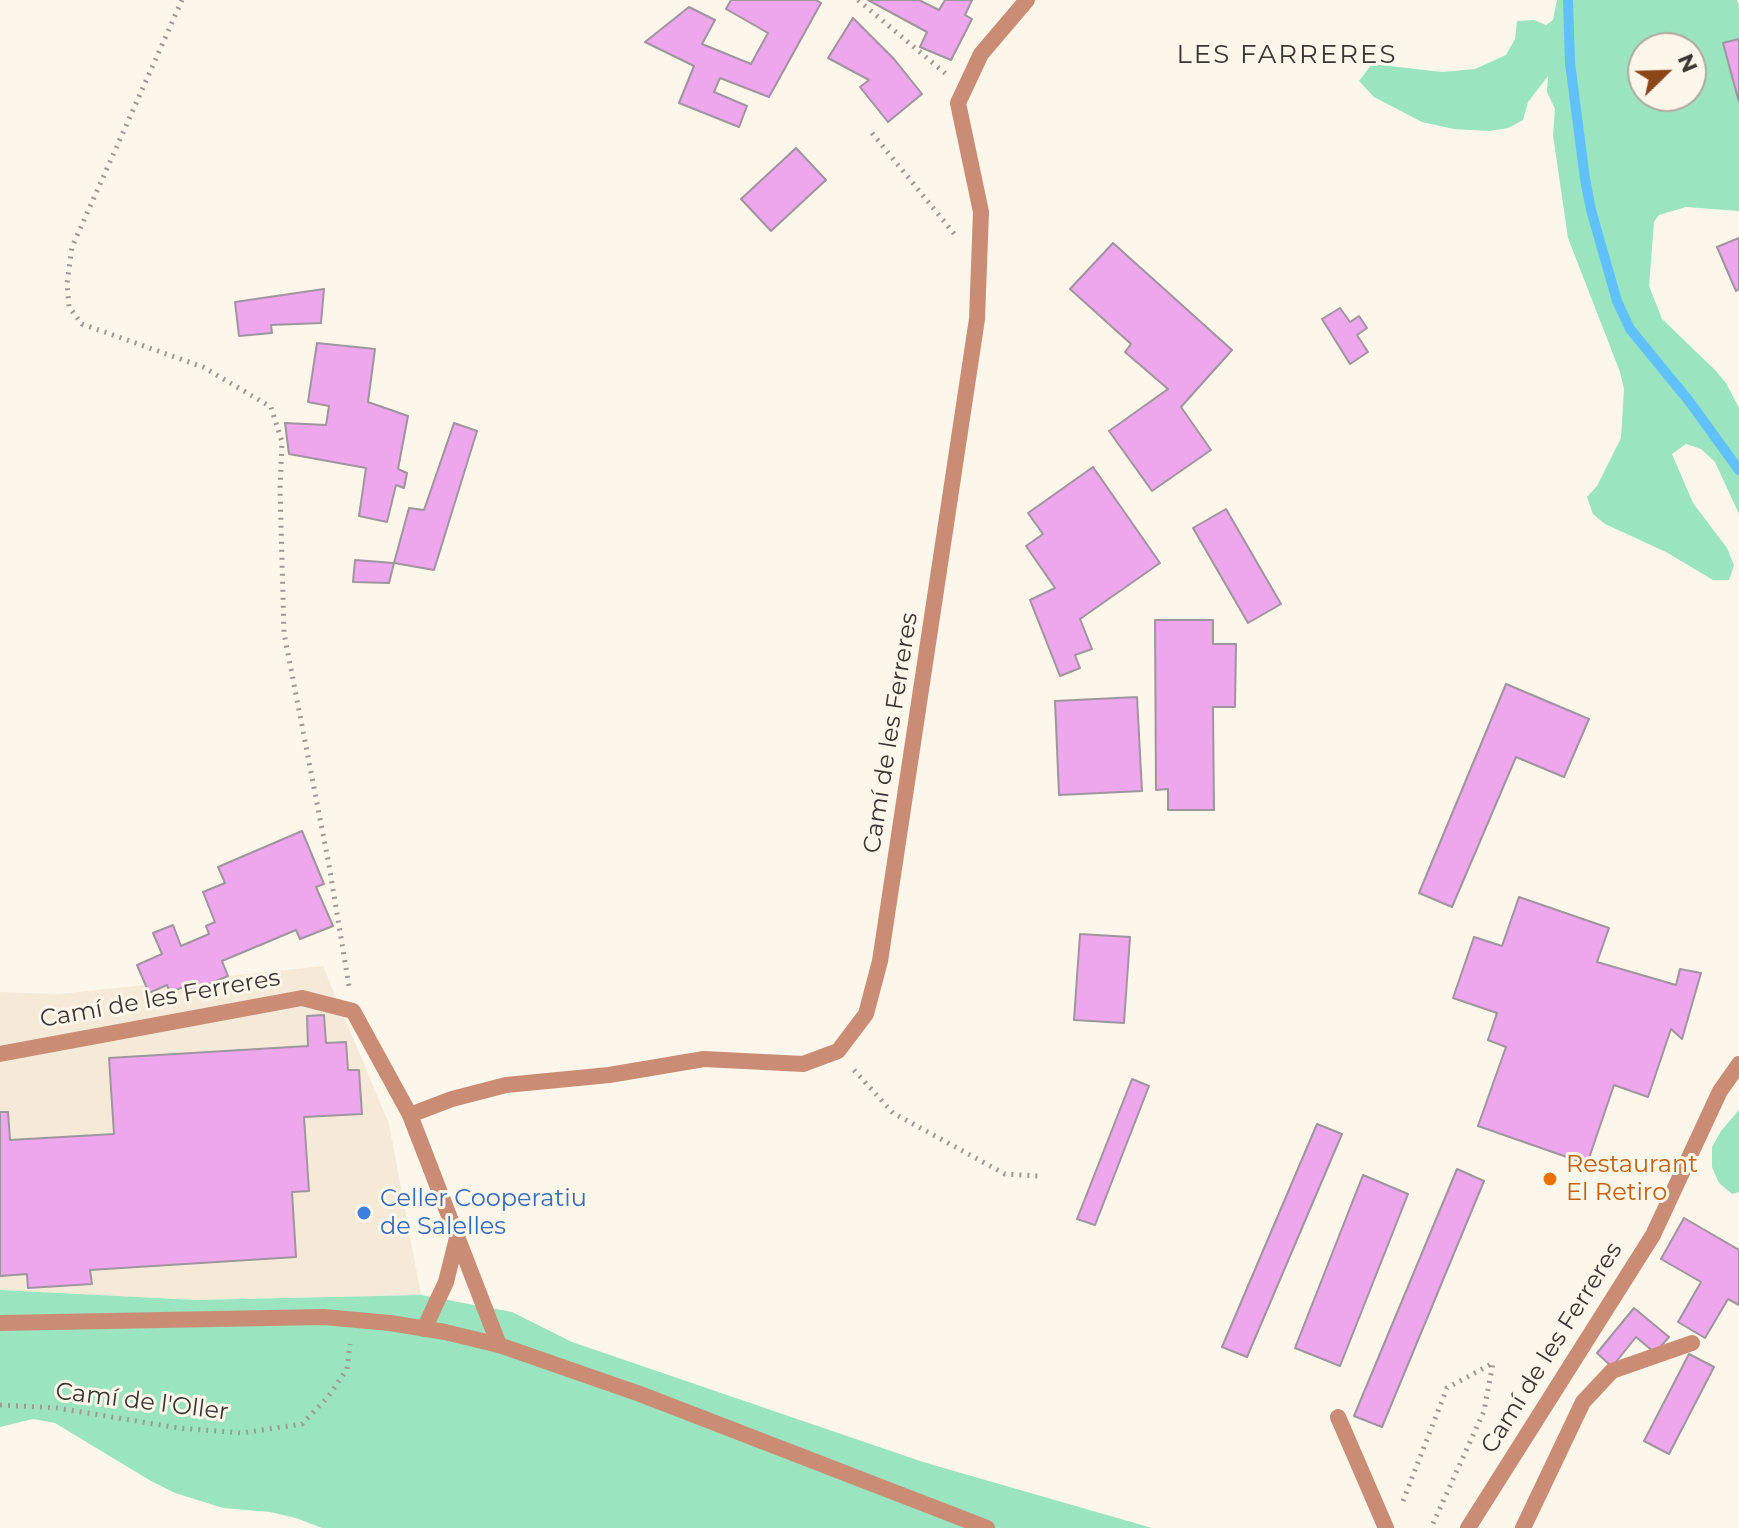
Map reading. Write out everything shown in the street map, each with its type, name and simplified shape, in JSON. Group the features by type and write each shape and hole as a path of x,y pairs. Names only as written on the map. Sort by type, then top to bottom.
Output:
{"street":[{"name":"Camí de les Ferreres","path":"838,1051 866,1014 880,961 975,335 981,212 958,103 981,54 1027,0"},
{"name":"Camí de les Ferreres","path":"0,1054 302,998 353,1011"},
{"path":"353,1011 410,1115 499,1345"},
{"path":"410,1115 452,1099 506,1085 609,1075 704,1059 803,1064 838,1051"},
{"name":"Camí de les Ferreres","path":"1468,1528 1653,1235 1720,1091 1739,1064"},
{"path":"424,1329 446,1282 457,1238"},
{"path":"0,1323 324,1317 424,1329 499,1345 640,1394 987,1528"},
{"path":"1523,1528 1583,1402 1612,1371 1692,1343"},
{"path":"1338,1417 1386,1528"}],"path":[{"path":"182,0 72,247 67,284 69,307 82,324 203,367 271,407 282,442 280,489 284,633 329,865 353,1011"},
{"path":"858,0 964,89"},
{"path":"872,133 952,233 979,259"},
{"path":"838,1051 893,1113 1005,1174 1038,1176"},
{"name":"Camí de l'Oller","path":"0,1405 57,1408 179,1428 242,1433 302,1424 328,1397 347,1369 353,1319"},
{"path":"1398,1514 1447,1388 1493,1363 1484,1411 1431,1528"}],"shaded area":[{"path":"323,966 389,1124 421,1295 195,1300 0,1290 0,992 59,994"}],"green space":[{"path":"1557,0 1737,0 1739,6 1739,211 1686,207 1659,215 1654,222 1649,286 1662,319 1715,370 1739,408 1739,514 1715,462 1701,449 1686,444 1672,454 1693,503 1727,548 1734,565 1729,580 1713,580 1666,552 1605,524 1593,514 1587,497 1597,486 1621,438 1624,389 1568,238 1553,135 1555,109 1547,92 1548,76 1528,102 1523,120 1508,128 1489,131 1454,129 1422,122 1374,97 1359,81 1372,64 1442,72 1475,69 1506,55 1515,39 1517,21 1534,20 1546,25 1553,20"},
{"path":"1739,1110 1739,1192 1732,1194 1719,1183 1712,1167 1712,1147"},
{"path":"0,1290 196,1300 421,1295 512,1312 572,1342 923,1462 1152,1528 322,1528 270,1512 223,1508 175,1493 151,1481 55,1423 33,1419 0,1427"}],"building":[{"path":"731,0 816,0 821,3 769,97 720,78 714,92 747,106 739,127 679,103 694,66 645,42 689,7 715,20 702,44 751,64 768,33 726,9"},
{"path":"868,0 919,0 939,10 945,0 972,0 965,15 972,19 951,60 920,47 927,32"},
{"path":"853,18 894,59 922,94 888,122 860,87 869,80 828,58"},
{"path":"1739,39 1739,102 1723,43"},
{"path":"796,148 826,180 771,231 741,199"},
{"path":"1739,238 1739,289 1736,291 1717,247"},
{"path":"1113,243 1232,350 1181,407 1211,450 1152,491 1109,431 1168,389 1125,352 1131,344 1070,289"},
{"path":"324,289 321,323 271,325 272,333 239,336 235,302"},
{"path":"1340,308 1350,322 1359,316 1367,328 1357,335 1368,352 1350,364 1322,319"},
{"path":"317,343 375,349 368,402 408,416 398,469 407,473 404,488 396,485 387,522 359,516 366,468 289,454 285,423 326,425 329,406 308,402"},
{"path":"454,423 477,431 434,570 394,563 409,508 424,510"},
{"path":"1093,467 1160,563 1080,619 1092,649 1075,655 1080,668 1060,676 1030,600 1055,588 1026,546 1043,534 1028,513"},
{"path":"1226,509 1281,604 1248,623 1193,528"},
{"path":"355,560 394,563 389,583 353,582"},
{"path":"1155,620 1213,620 1213,644 1236,644 1235,707 1213,707 1214,810 1168,810 1168,789 1156,790"},
{"path":"1506,684 1589,719 1564,777 1516,757 1452,907 1419,893"},
{"path":"1137,697 1142,791 1059,795 1055,701"},
{"path":"302,831 324,884 316,887 333,926 300,939 296,930 222,961 228,976 192,991 189,985 170,992 167,985 149,993 137,965 162,954 153,933 173,925 181,946 209,934 206,926 215,922 203,892 225,883 218,867"},
{"path":"1519,897 1609,928 1597,962 1676,985 1680,969 1701,973 1682,1039 1671,1029 1648,1097 1614,1085 1587,1164 1478,1126 1506,1047 1488,1040 1497,1013 1453,998 1474,937 1502,946"},
{"path":"1080,934 1130,937 1124,1023 1074,1020"},
{"path":"324,1015 326,1043 346,1042 348,1070 359,1070 362,1114 304,1117 309,1191 292,1192 296,1257 90,1270 92,1284 28,1288 27,1274 0,1276 0,1112 8,1112 10,1140 114,1134 109,1058 308,1046 307,1016"},
{"path":"1132,1079 1149,1086 1095,1225 1077,1219"},
{"path":"1317,1124 1342,1134 1247,1357 1222,1347"},
{"path":"1457,1169 1484,1181 1382,1427 1354,1416"},
{"path":"1363,1175 1408,1194 1340,1366 1295,1348"},
{"path":"1684,1218 1739,1250 1739,1305 1728,1299 1705,1338 1678,1322 1701,1282 1661,1259"},
{"path":"1634,1308 1669,1337 1655,1353 1636,1337 1612,1367 1597,1353"},
{"path":"1689,1354 1714,1367 1669,1454 1644,1441"}],"waterway":[{"path":"1568,0 1570,63 1585,179 1617,301 1630,329 1689,401 1739,470"}],"place":[{"name":"Restaurant El Retiro","path":"1550,1179"},
{"name":"Celler Cooperatiu de Salelles","path":"364,1213"}],"district":[{"name":"LES FARRERES","path":"1287,55"}]}
